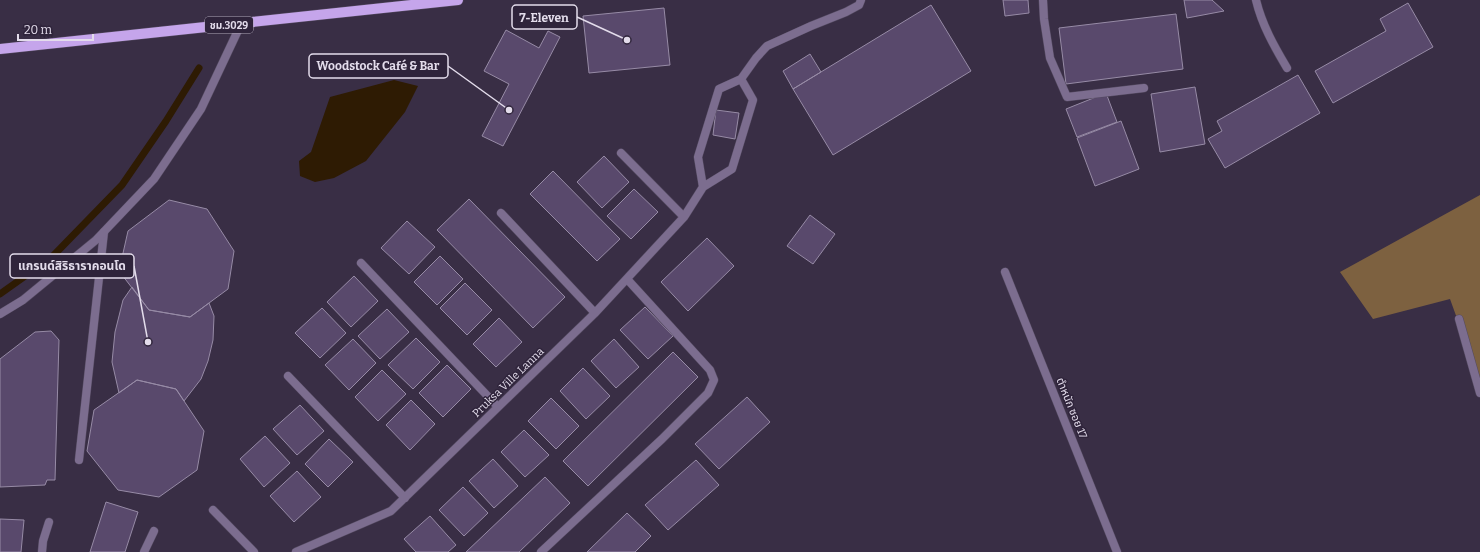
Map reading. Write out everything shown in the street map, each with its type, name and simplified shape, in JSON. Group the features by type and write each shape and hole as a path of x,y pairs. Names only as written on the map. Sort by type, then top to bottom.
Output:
{"main road":[{"name":"ชม.3029","path":"0,50 458,0"}],"street":[{"path":"703,186 698,157 719,89 741,79 756,58 767,46 810,26 846,12 859,5 861,0"},
{"path":"1042,0 1050,58 1067,97 1144,88"},
{"path":"1256,0 1259,12 1271,40 1287,68"},
{"path":"0,314 23,300 96,240 154,180 197,115 241,24"},
{"name":"Pruksa Ville Lanna","path":"296,552 391,511 595,313 684,217 703,186 732,169 753,100 741,79"},
{"path":"621,153 684,217"},
{"path":"501,213 595,313"},
{"path":"79,460 104,232"},
{"path":"361,263 498,407"},
{"name":"ตำหนัก ซอย 17","path":"1005,272 1117,552"},
{"path":"541,552 662,439 708,393 714,380 710,370 627,279"},
{"path":"1459,319 1480,393"},
{"path":"288,376 405,498"},
{"path":"213,510 254,552"},
{"path":"42,552 43,540 49,522"},
{"path":"144,552 154,531"}],"shaded area":[{"path":"394,80 418,86 405,112 366,161 334,178 315,182 300,176 299,161 311,152 330,97"},
{"path":"1480,195 1480,382 1450,299 1373,319 1340,272"}],"building":[{"path":"1003,0 1028,0 1029,13 1005,16"},
{"path":"1184,0 1212,0 1224,11 1187,18"},
{"path":"1408,3 1433,47 1333,103 1315,71 1386,31 1380,19"},
{"path":"931,5 971,71 833,155 793,89"},
{"path":"664,8 670,65 589,73 583,16"},
{"path":"1176,14 1183,69 1066,84 1059,28"},
{"path":"506,30 539,48 548,31 560,37 503,146 482,136 509,84 484,71"},
{"path":"810,54 821,72 793,89 783,71"},
{"path":"1298,75 1320,113 1225,168 1208,139 1222,131 1217,121"},
{"path":"1195,87 1205,144 1160,152 1151,94"},
{"path":"1106,93 1117,122 1077,137 1066,109"},
{"path":"716,110 739,113 735,139 713,135"},
{"path":"1121,121 1139,169 1095,186 1077,138"},
{"path":"604,156 629,182 602,208 577,182"},
{"path":"553,171 620,239 597,261 530,194"},
{"path":"634,189 658,212 631,239 607,216"},
{"path":"469,199 565,297 533,328 437,230"},
{"path":"169,200 207,209 234,251 228,289 190,317 149,310 119,271 128,231"},
{"path":"810,215 835,234 813,264 787,246"},
{"path":"407,221 435,247 409,274 381,248"},
{"path":"707,238 734,266 688,311 661,282"},
{"path":"440,256 463,279 437,305 414,282"},
{"path":"354,276 378,301 351,327 327,302"},
{"path":"465,283 492,310 467,335 440,308"},
{"path":"132,287 149,310 190,317 209,303 214,316 213,340 208,361 201,379 184,401 176,389 137,380 119,393 112,362 115,332 123,300"},
{"path":"645,307 673,336 648,359 620,330"},
{"path":"322,308 346,333 320,358 295,333"},
{"path":"387,309 409,332 380,359 358,336"},
{"path":"499,318 522,342 496,367 473,344"},
{"path":"51,331 59,340 55,480 47,480 45,485 0,487 0,359 35,332"},
{"path":"416,338 440,362 413,389 388,365"},
{"path":"353,339 376,363 349,390 325,365"},
{"path":"614,339 639,367 616,388 591,361"},
{"path":"673,352 698,377 588,486 563,461"},
{"path":"447,365 471,389 443,417 419,393"},
{"path":"583,368 610,396 586,419 560,391"},
{"path":"382,370 406,394 378,421 355,397"},
{"path":"137,380 176,389 204,431 197,470 159,497 118,490 87,451 94,410"},
{"path":"747,397 770,422 719,469 695,444"},
{"path":"551,398 579,426 556,449 528,421"},
{"path":"411,400 435,424 410,450 386,425"},
{"path":"300,405 324,431 297,455 273,429"},
{"path":"524,430 549,455 525,477 501,452"},
{"path":"265,436 290,463 264,487 240,459"},
{"path":"329,439 353,462 328,487 305,464"},
{"path":"493,459 518,486 494,508 469,481"},
{"path":"696,460 719,485 668,530 645,505"},
{"path":"297,471 321,497 294,522 270,496"},
{"path":"545,477 570,503 519,552 466,552"},
{"path":"463,487 488,513 464,536 439,510"},
{"path":"106,502 138,512 125,552 90,552"},
{"path":"627,513 651,536 635,552 587,552"},
{"path":"430,516 456,545 448,552 416,552 404,539"},
{"path":"0,519 24,520 21,552 0,552"}],"waterway":[{"path":"0,294 52,257 122,185 166,121 199,68"}],"place":[{"name":"7-Eleven","path":"627,40"},
{"name":"Woodstock Café & Bar","path":"509,110"},
{"name":"แกรนด์สิริธาราคอนโด","path":"148,342"}]}
